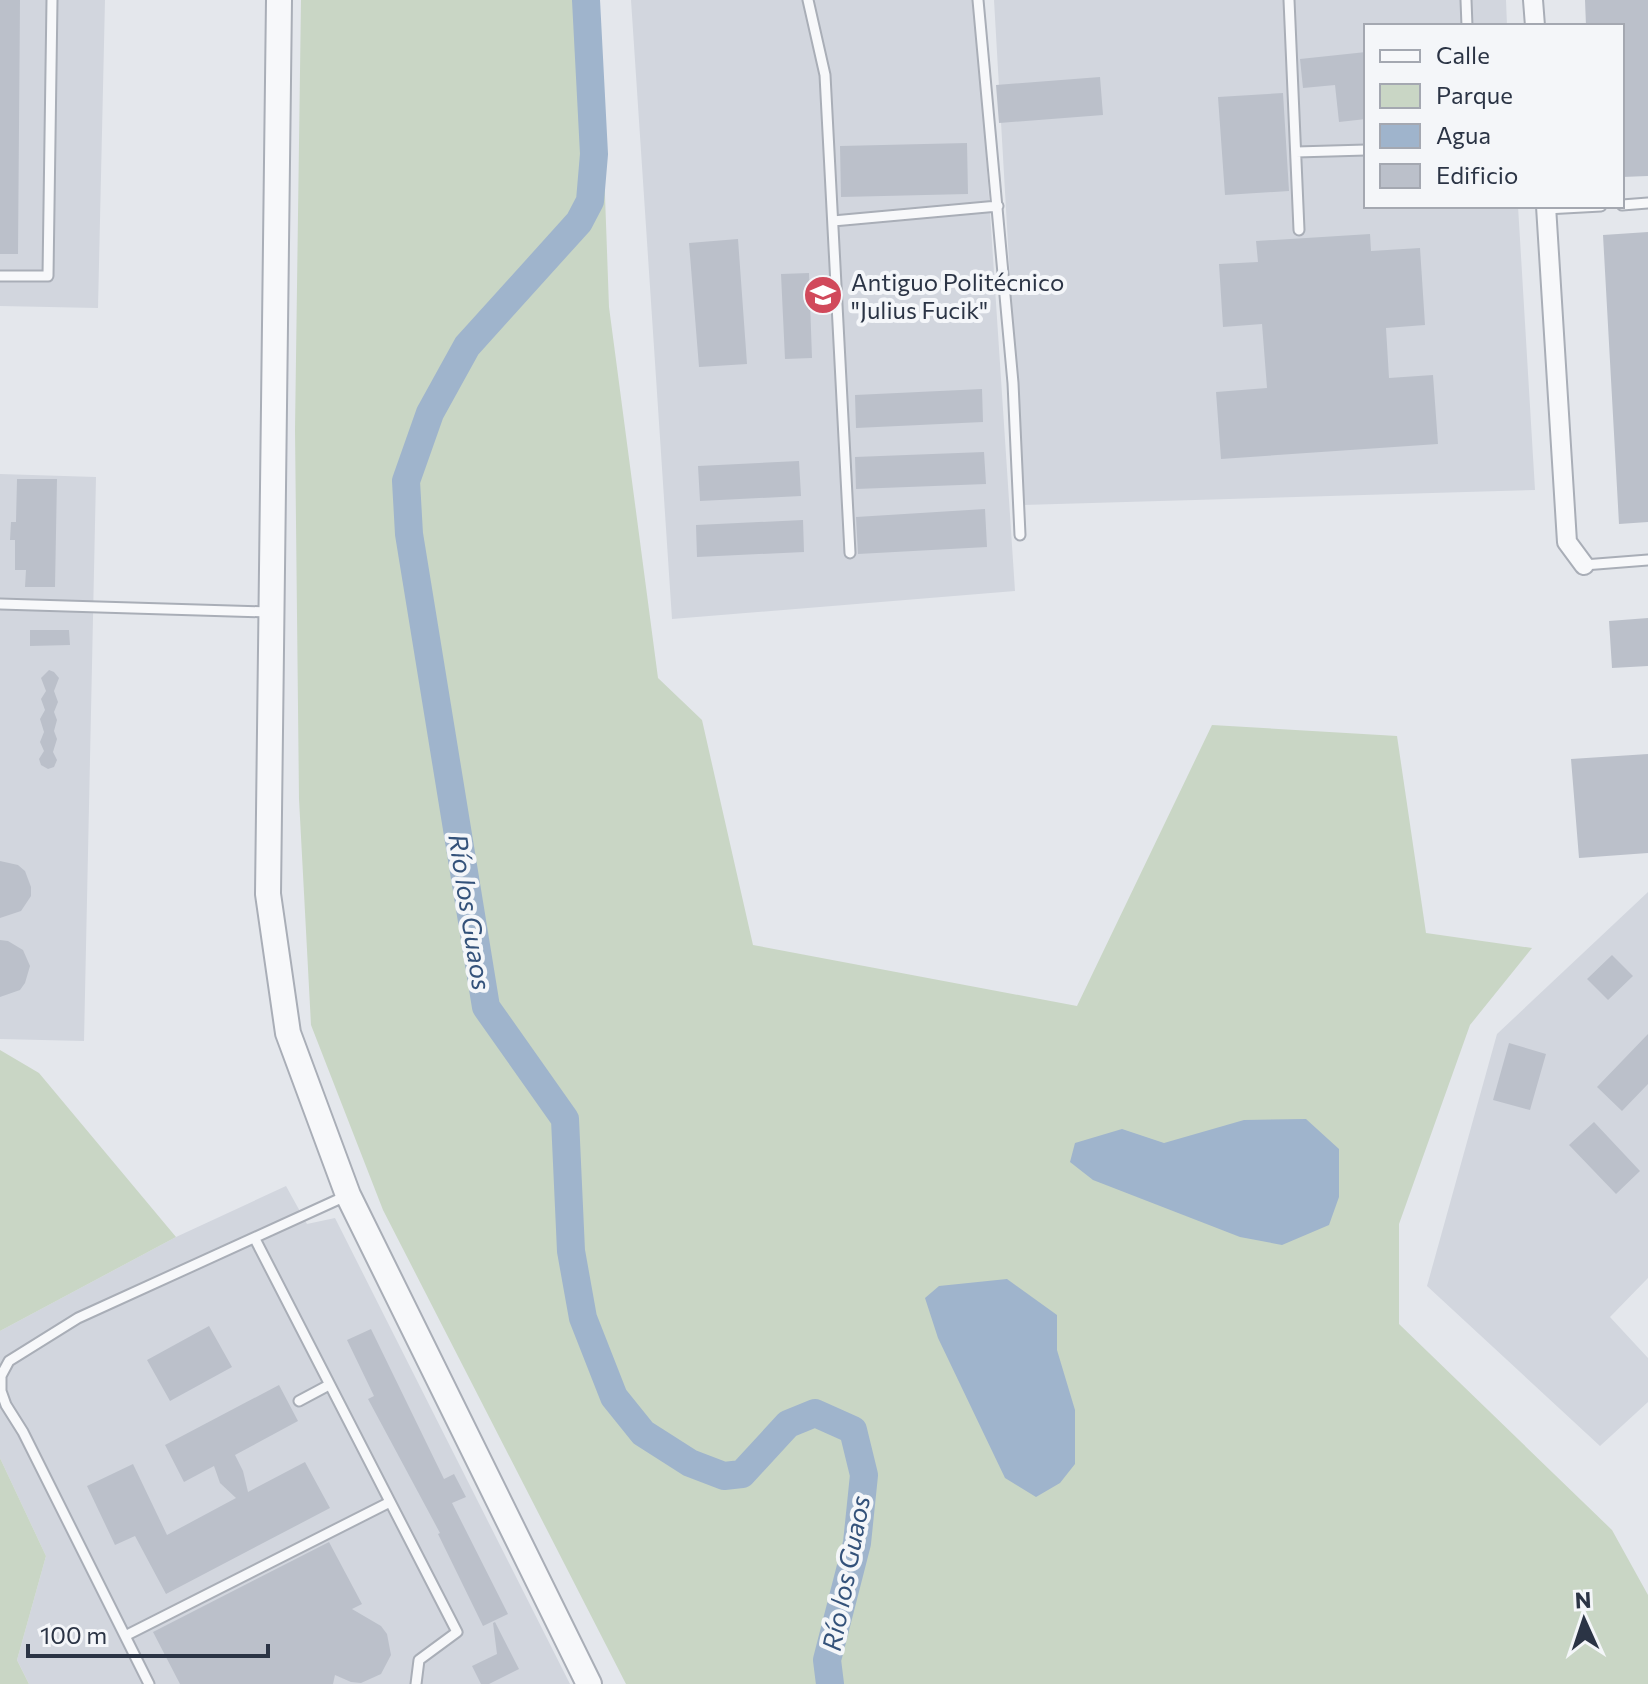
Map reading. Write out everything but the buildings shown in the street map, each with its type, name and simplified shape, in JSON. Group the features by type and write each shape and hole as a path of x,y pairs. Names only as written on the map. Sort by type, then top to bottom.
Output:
{"street":[{"path":"279,0 268,894 288,1033 348,1195 589,1684"},
{"path":"1533,0 1535,24"},
{"path":"1546,208 1567,542 1584,565"}],"lane":[{"path":"0,276 48,276 52,0"},
{"path":"808,0 825,75 850,553"},
{"path":"978,0 1013,383 1020,535"},
{"path":"1289,0 1299,230"},
{"path":"1466,0 1467,24"},
{"path":"1296,152 1364,150"},
{"path":"1624,205 1648,203"},
{"path":"833,221 998,206"},
{"path":"1584,565 1648,560"},
{"path":"0,604 272,612"},
{"path":"149,1684 23,1432 6,1405 1,1391 1,1376 9,1361 78,1318 348,1195"},
{"path":"255,1239 457,1632 419,1660 416,1684"},
{"path":"299,1401 329,1385"},
{"path":"125,1636 390,1502"}],"shaded area":[{"path":"0,0 105,0 98,308 0,306"},
{"name":"Antiguo Politécnico \"Julius Fucik\"","path":"631,0 976,0 1015,591 672,619"},
{"path":"994,0 1506,0 1507,24 1364,24 1364,208 1518,208 1535,490 1023,505"},
{"path":"0,474 96,477 84,1041 0,1039"},
{"path":"1648,892 1648,1278 1610,1317 1648,1358 1648,1402 1600,1446 1427,1286 1497,1034"},
{"path":"286,1186 307,1224 335,1218 570,1684 29,1684 17,1660 46,1556 0,1458 0,1331 176,1237"}],"green space":[{"path":"301,0 598,0 609,307 658,678 702,720 753,945 1077,1006 1212,725 1397,736 1426,933 1532,948 1470,1025 1399,1224 1399,1324 1612,1530 1648,1595 1648,1684 626,1684 383,1210 311,1025 299,799 295,430"},
{"path":"0,1050 39,1073 176,1237 0,1331"},
{"path":"0,1458 46,1556 17,1660 29,1684 0,1684"}],"water":[{"path":"1306,1119 1339,1149 1339,1197 1329,1225 1282,1245 1240,1237 1093,1180 1070,1162 1075,1143 1122,1129 1164,1143 1244,1120"},
{"path":"1007,1279 1057,1315 1057,1350 1075,1410 1075,1464 1060,1483 1036,1497 1005,1478 938,1338 925,1298 939,1286"}],"waterway":[{"name":"Río los Guaos","path":"586,0 594,154 590,201 579,222 467,346 430,413 406,481 409,534 486,1007 565,1119 571,1251 583,1318 614,1397 643,1433 690,1463 724,1476 742,1474 788,1424 815,1413 853,1430 864,1475 857,1543 827,1660 830,1684"}],"place":[{"name":"Antiguo Politécnico \"Julius Fucik\"","path":"823,295"}]}
